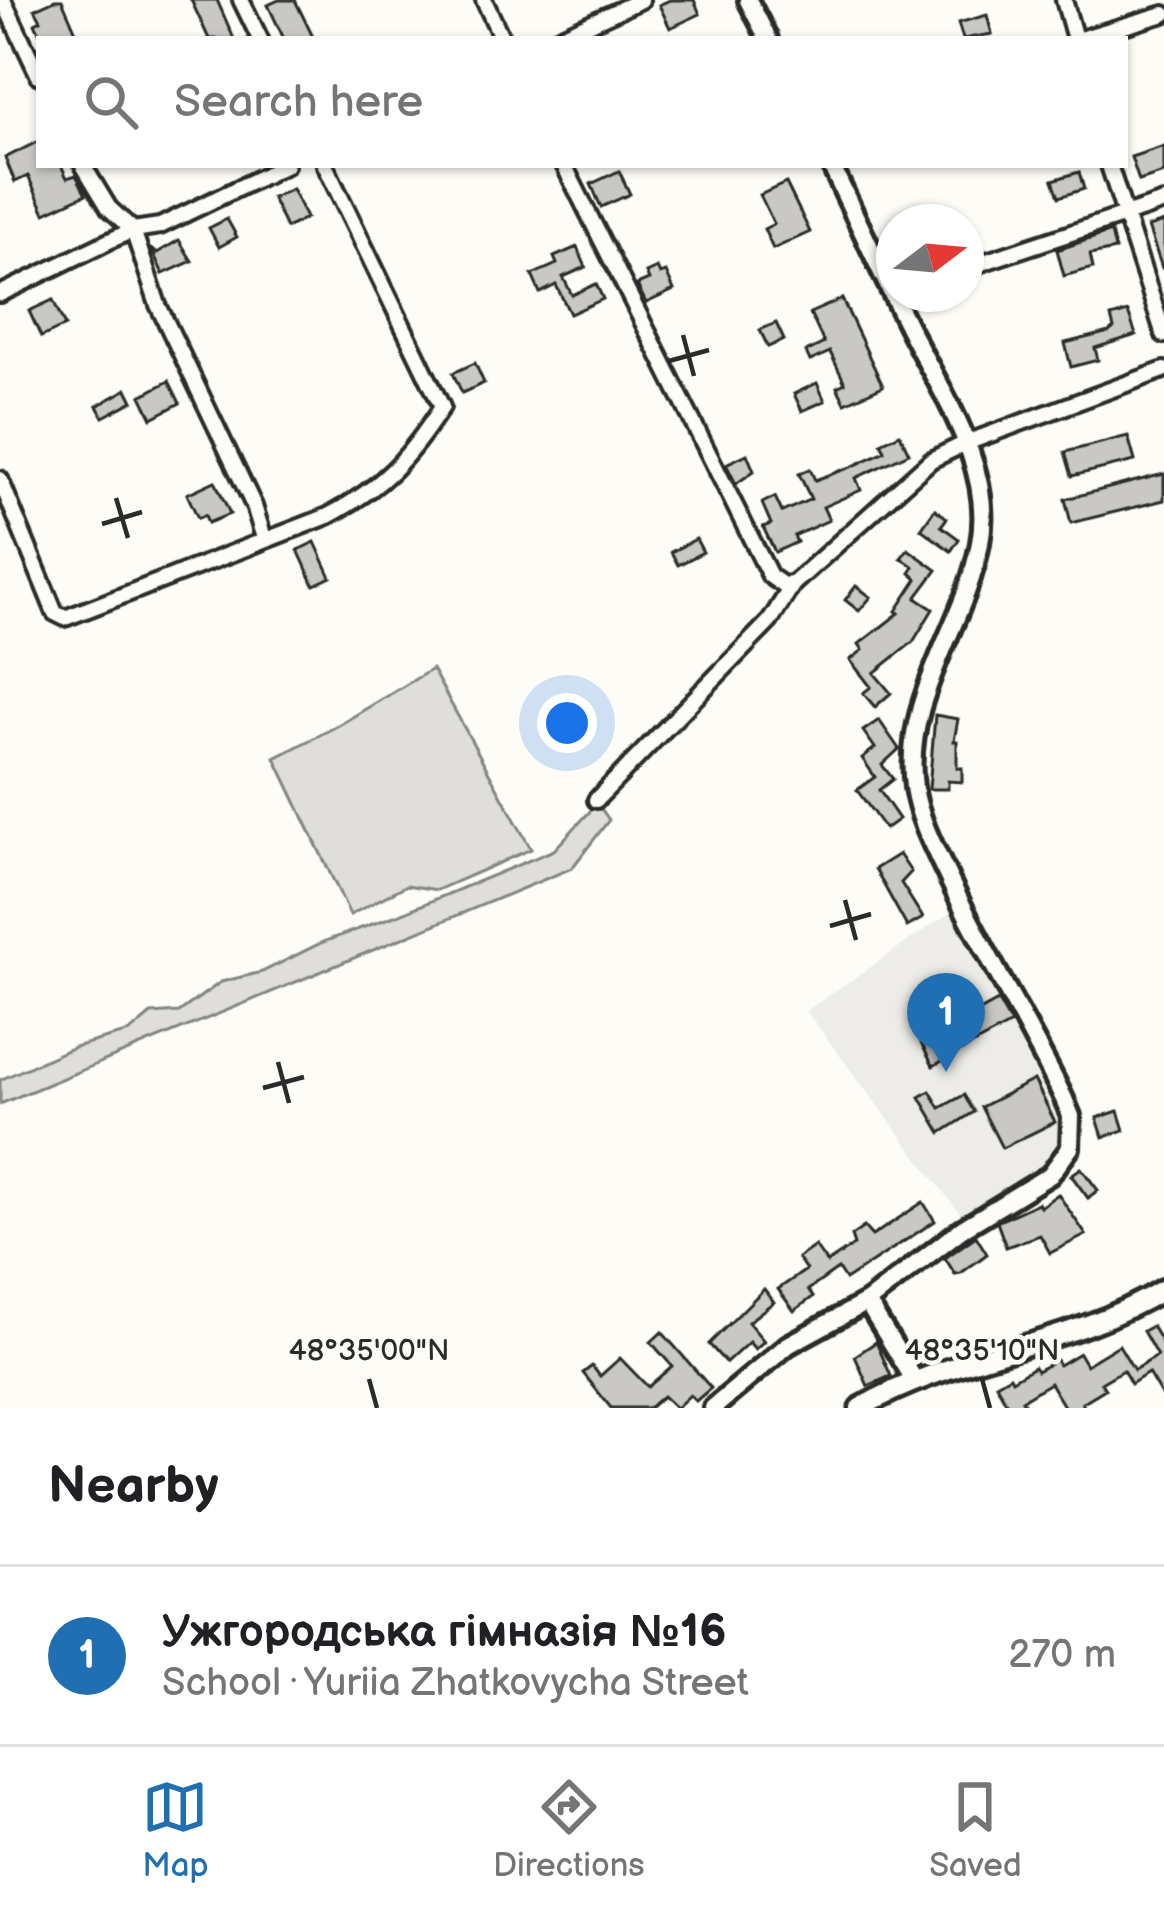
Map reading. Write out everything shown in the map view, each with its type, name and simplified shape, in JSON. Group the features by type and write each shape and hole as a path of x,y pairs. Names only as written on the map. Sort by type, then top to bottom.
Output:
{"main road":[{"path":"860,1408 915,1382 1099,1324 1164,1289"}],"street":[{"path":"2,0 36,70"},
{"path":"242,0 259,36"},
{"path":"484,0 501,36"},
{"path":"562,36 640,0"},
{"path":"748,0 766,36"},
{"path":"1064,0 1076,36"},
{"path":"1087,36 1164,14"},
{"path":"85,168 109,208 133,230 158,305 254,506 264,538"},
{"path":"0,294 133,230 160,226 280,168"},
{"path":"0,479 55,613 65,617 328,516 368,495 400,466 442,407 326,168"},
{"path":"565,168 770,576 782,585 794,584"},
{"path":"832,168 876,258"},
{"path":"1110,168 1164,335"},
{"path":"984,262 1164,202"},
{"path":"713,1408 788,1345 867,1302 962,1229 1049,1175 1063,1161 1072,1135 1064,1099 934,848 917,805 913,751 926,686 980,545 982,500 966,443 902,312"},
{"path":"596,800 770,621 794,584 932,460 1164,370"},
{"path":"867,1302 915,1382"}],"shaded area":[{"path":"432,669 531,849 437,890 407,885 350,915 275,758"},
{"path":"594,807 609,820 572,868 0,1104 0,1080 74,1047 130,1032 151,1014 179,1012 221,982 262,972 323,942 554,850"},
{"path":"954,910 1068,1127 1064,1153 962,1216 806,1011"}],"building":[{"path":"62,0 78,36 41,36 35,23 41,20 35,9"},
{"path":"191,0 217,0 233,36 208,36"},
{"path":"295,0 313,36 283,36 268,5"},
{"path":"694,0 700,14 670,28 659,5"},
{"path":"987,15 992,34 962,36 958,23"},
{"path":"36,142 36,168 62,168 67,178 76,175 86,194 45,213 28,176 15,182 5,158"},
{"path":"1164,146 1164,173 1139,181 1131,157"},
{"path":"619,171 630,194 601,207 591,184"},
{"path":"1079,172 1084,189 1059,197 1053,180"},
{"path":"786,183 810,232 773,249 764,229 774,224 760,195"},
{"path":"292,189 306,218 286,228 272,198"},
{"path":"227,219 237,237 219,247 209,228"},
{"path":"1164,222 1164,267 1162,268 1148,227"},
{"path":"1111,232 1115,250 1090,255 1093,268 1064,276 1057,250"},
{"path":"179,240 192,261 163,274 152,250 157,253"},
{"path":"577,247 586,267 563,277 572,295 596,284 603,299 570,314 556,285 540,293 532,275 557,264 554,257"},
{"path":"657,268 660,274 666,272 674,290 646,303 637,285 649,280 646,273"},
{"path":"842,299 883,386 845,403 837,387 845,383 830,352 810,361 806,352 824,343 810,313"},
{"path":"53,300 65,326 41,337 29,311"},
{"path":"1128,312 1136,335 1095,348 1098,360 1071,367 1065,343 1109,332 1114,328 1111,317"},
{"path":"776,323 784,340 768,347 760,330"},
{"path":"475,363 484,383 462,393 453,373"},
{"path":"169,381 180,403 152,418 141,396"},
{"path":"817,383 825,401 802,411 794,394"},
{"path":"127,389 133,401 103,417 97,406"},
{"path":"900,434 909,453 856,478 861,490 823,507 829,520 794,536 797,542 775,552 763,527 771,524 762,503 775,497 782,512 811,499 799,474 810,469 815,480 851,467 885,451 881,443"},
{"path":"1128,436 1135,461 1072,476 1065,452"},
{"path":"747,454 754,471 736,484 726,464"},
{"path":"1164,474 1164,500 1071,523 1065,499"},
{"path":"215,481 230,514 208,523 205,515 198,518 187,494"},
{"path":"935,509 947,518 941,526 959,539 951,551 921,529"},
{"path":"696,539 703,552 678,565 671,552"},
{"path":"315,542 331,577 314,585 298,550"},
{"path":"908,549 937,570 916,598 933,609 913,642 874,673 891,693 875,707 863,693 871,687 850,660 863,650 859,644 899,613 917,579 910,573 914,567 901,558"},
{"path":"856,586 871,597 859,611 845,600"},
{"path":"935,715 958,719 954,741 962,782 948,781 948,789 929,789"},
{"path":"879,720 899,749 882,765 893,779 879,790 899,819 885,829 857,790 875,777 862,758 875,748 863,731"},
{"path":"899,854 911,872 901,883 923,918 907,927 875,869"},
{"path":"998,1001 1011,1024 933,1066 921,1043"},
{"path":"1034,1080 1055,1122 1002,1148 981,1107"},
{"path":"930,1091 940,1108 964,1095 974,1112 941,1133 920,1097"},
{"path":"1118,1111 1124,1130 1103,1137 1097,1118"},
{"path":"1081,1168 1098,1190 1088,1198 1071,1175"},
{"path":"1058,1194 1086,1235 1050,1253 1040,1235 1006,1247 997,1222 1038,1203 1040,1207"},
{"path":"923,1202 935,1221 845,1280 838,1269 808,1290 813,1297 794,1311 778,1289 806,1270 798,1258 815,1246 827,1263 854,1245 851,1236 864,1227 872,1236"},
{"path":"976,1236 987,1254 955,1274 945,1258"},
{"path":"764,1289 774,1302 748,1322 764,1341 755,1349 749,1342 726,1363 709,1344"},
{"path":"1152,1326 1164,1346 1164,1400 1148,1373 1131,1384 1123,1370 1101,1383 1105,1389 1082,1403 1085,1408 1065,1408 1050,1383 1022,1400 1027,1408 1009,1408 996,1384 1056,1360 1059,1365 1079,1353 1086,1365 1119,1345 1134,1370 1157,1356 1143,1331"},
{"path":"662,1332 711,1388 696,1401 690,1395 676,1408 663,1396 649,1408 611,1408 583,1373 592,1366 600,1376 620,1358 648,1387 672,1366 651,1342"},
{"path":"876,1342 891,1376 868,1386 855,1356"}],"place":[{"name":"Ужгородська гімназія №16","path":"946,1072"}]}
